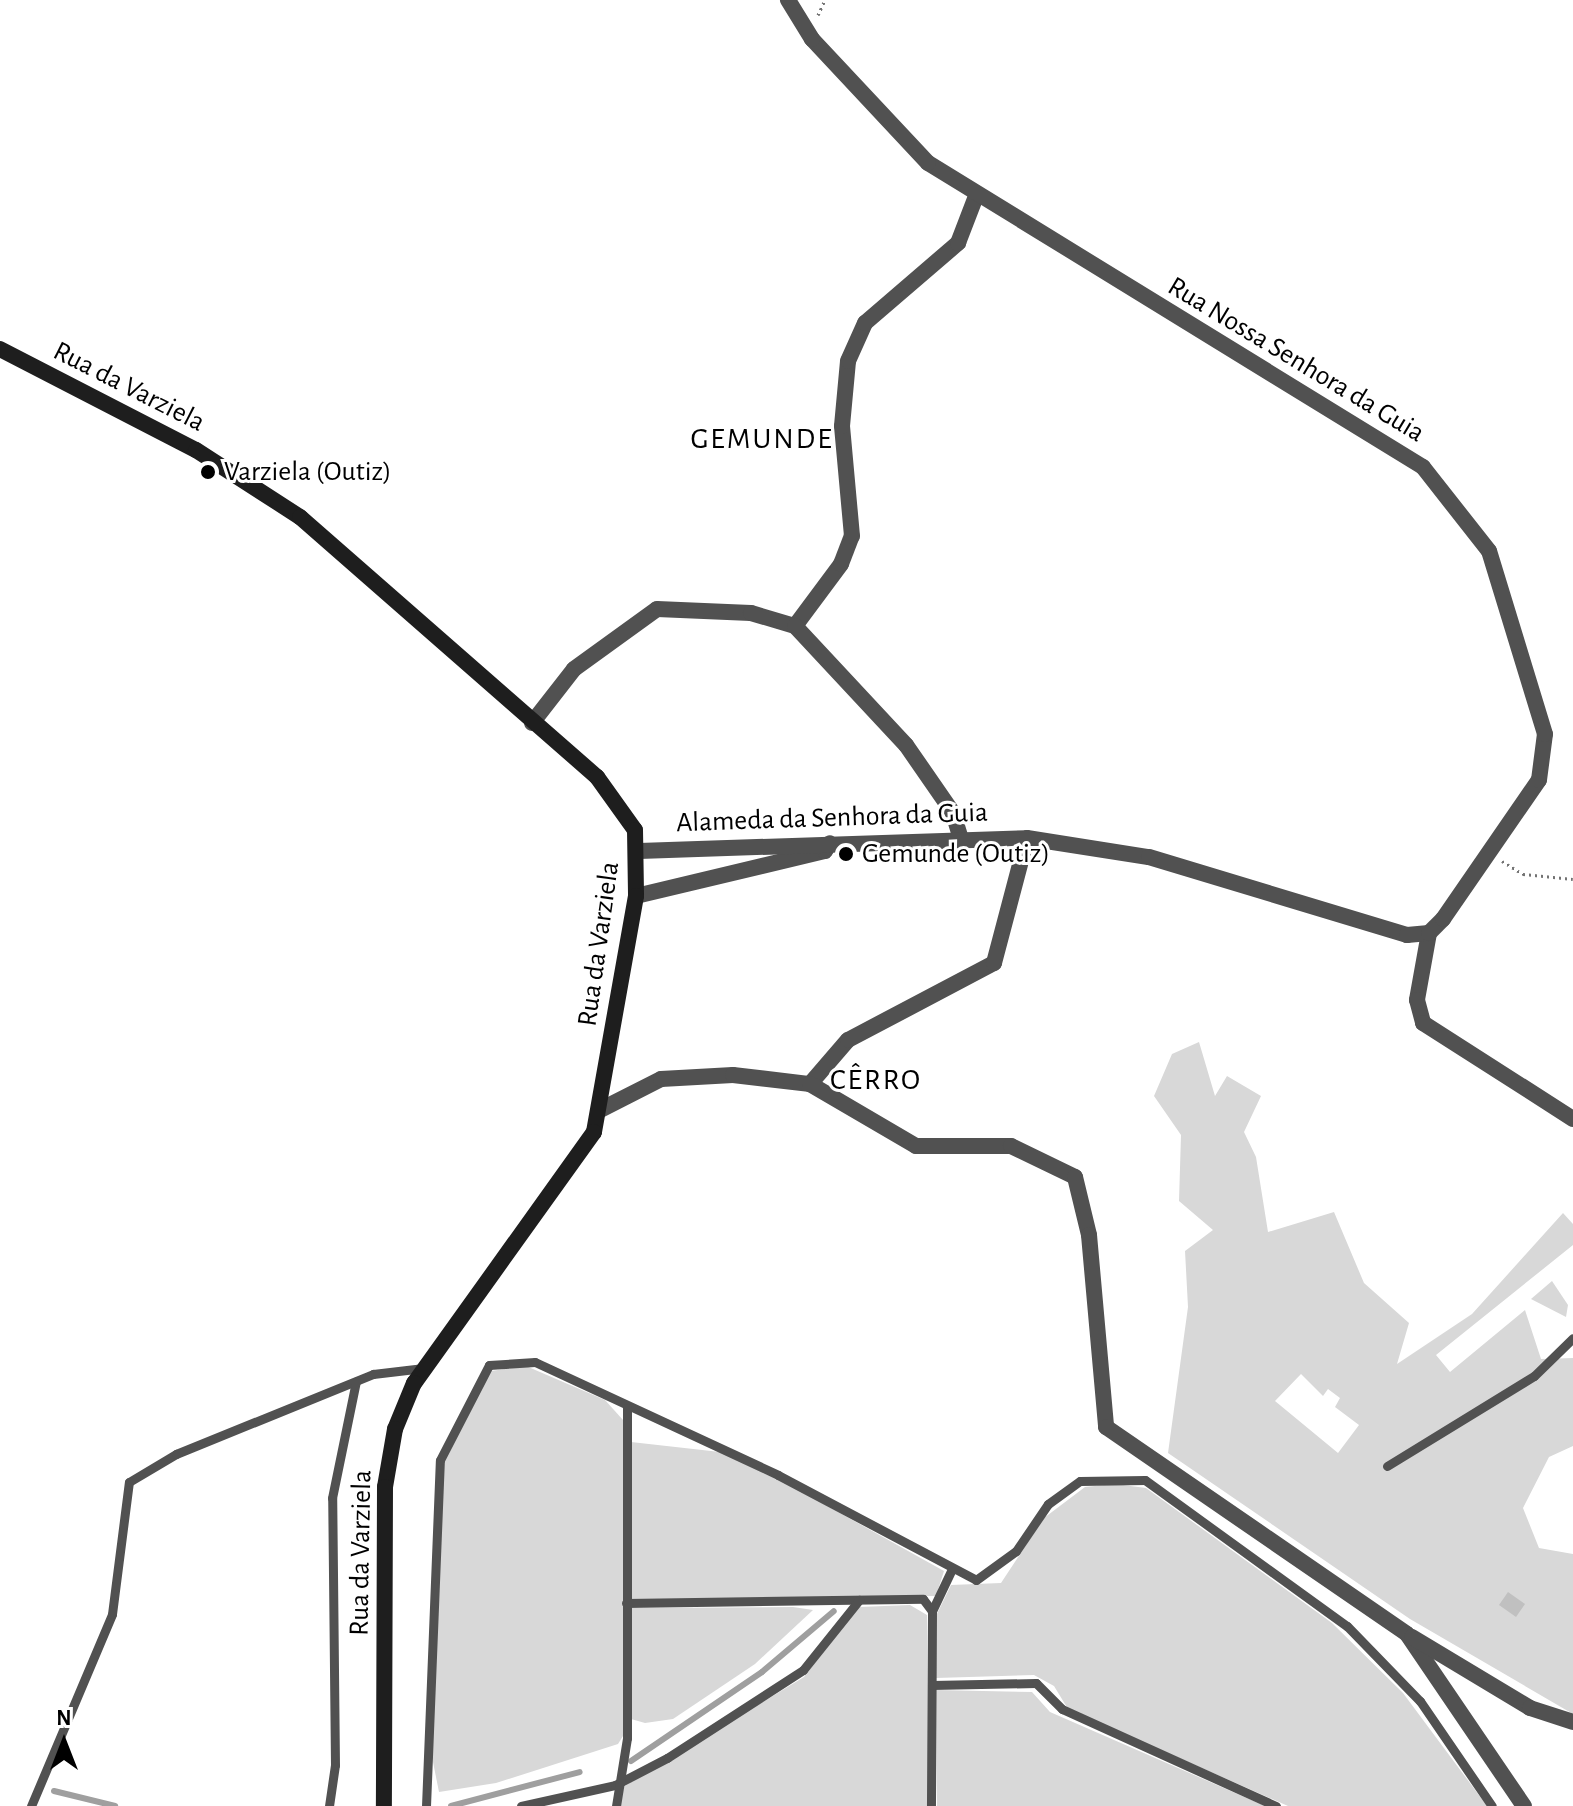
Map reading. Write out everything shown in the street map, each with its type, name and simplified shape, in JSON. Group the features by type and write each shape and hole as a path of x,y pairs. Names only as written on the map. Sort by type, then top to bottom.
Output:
{"main road":[{"name":"Rua da Varziela","path":"0,349 265,492 625,807 639,851 636,896 602,1109 577,1164 425,1368 395,1429 385,1487 384,1806"}],"street":[{"name":"Rua Nossa Senhora da Guia","path":"788,0 812,39 928,163 976,196 1423,467 1489,551 1545,734 1539,780 1429,933"},
{"path":"795,626 841,564 852,536 842,426 848,361 865,323 958,243 976,196"},
{"path":"532,723 574,669 657,609 711,607 795,626 906,745 953,813 961,839"},
{"path":"810,1084 848,1040 994,963 1027,838 1149,857 1385,929 1429,933 1417,1000 1423,1023 1573,1119"},
{"name":"Alameda da Senhora da Guia","path":"639,851 830,841 1027,838"},
{"path":"636,896 825,851 830,841"},
{"path":"602,1109 661,1079 733,1075 810,1084 916,1146 1011,1146 1075,1177 1089,1235 1106,1427 1407,1634 1530,1708 1573,1722"},
{"path":"1407,1634 1524,1806"}],"lane":[{"path":"1387,1466 1534,1376 1573,1338"},
{"path":"426,1806 440,1460 473,1385 489,1365 535,1362 627,1408 778,1475 951,1571 987,1575 1016,1551 1048,1504 1080,1481 1145,1480 1356,1634 1420,1701 1492,1806"},
{"path":"31,1806 112,1614 129,1482 176,1454 356,1381 425,1368"},
{"path":"329,1806 335,1765 332,1498 356,1381"},
{"path":"616,1806 615,1785 627,1738 627,1408"},
{"path":"931,1806 932,1611 951,1571"},
{"path":"626,1603 923,1599 932,1611"},
{"path":"521,1806 615,1785 803,1670 859,1600"},
{"path":"932,1685 1036,1683 1062,1709 1276,1806"}],"path":[{"path":"1489,852 1523,874 1573,879"}],"shaded area":[{"path":"1199,1042 1215,1096 1227,1076 1261,1096 1244,1132 1256,1157 1268,1232 1334,1212 1364,1283 1409,1323 1397,1364 1472,1314 1563,1213 1573,1224 1573,1245 1436,1355 1450,1372 1525,1310 1541,1359 1573,1358 1573,1446 1549,1457 1523,1508 1539,1548 1573,1554 1573,1714 1410,1619 1168,1453 1188,1307 1185,1251 1213,1230 1179,1201 1181,1135 1154,1096 1172,1054","holes":["1301,1374 1323,1396 1328,1389 1340,1398 1335,1407 1359,1425 1338,1453 1275,1401"]},
{"path":"1552,1281 1568,1305 1566,1317 1531,1299"},
{"path":"526,1366 605,1400 623,1420 623,1736 618,1744 496,1783 439,1792 432,1757 442,1466 491,1371"},
{"path":"631,1442 720,1452 786,1483 944,1571 936,1596 629,1600"},
{"path":"1115,1484 1146,1488 1332,1623 1403,1693 1487,1806 1288,1806 1068,1709 1054,1686 1034,1675 936,1678 934,1620 951,1585 1001,1583 1044,1518 1085,1487"},
{"path":"910,1605 927,1615 928,1806 620,1806 623,1787 804,1677 859,1607"},
{"path":"793,1607 813,1610 755,1664 673,1719 645,1723 631,1719 631,1608"},
{"path":"936,1690 1032,1692 1050,1712 1265,1806 937,1806"}],"building":[{"path":"1508,1592 1525,1604 1516,1617 1499,1605"}],"waterway":[{"path":"631,1761 762,1672 834,1611"},
{"path":"451,1806 580,1772"},
{"path":"54,1791 115,1806"}],"place":[{"name":"Varziela (Outiz)","path":"208,472"},
{"name":"Gemunde (Outiz)","path":"846,854"}],"district":[{"name":"GEMUNDE","path":"762,439"},
{"name":"CÊRRO","path":"876,1080"}]}
